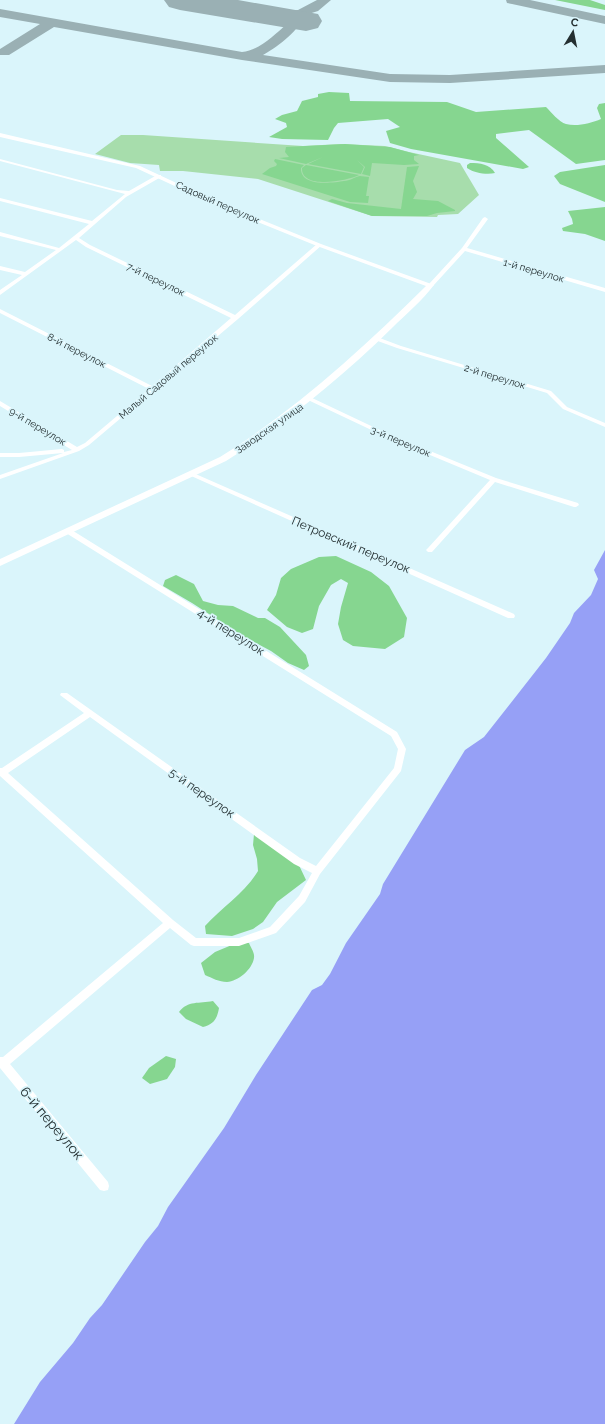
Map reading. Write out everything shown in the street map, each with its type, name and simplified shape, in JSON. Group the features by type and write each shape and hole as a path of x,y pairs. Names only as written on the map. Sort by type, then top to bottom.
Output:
{"street":[{"name":"Садовый переулок","path":"0,135 138,167 213,202 319,245 431,285"},
{"path":"0,160 117,191 130,193"},
{"path":"0,293 58,249 76,238 92,223 130,193 159,176"},
{"path":"0,199 92,223"},
{"name":"Заводская улица","path":"0,563 191,474 241,449 310,400 377,339 431,285 464,249 485,219"},
{"path":"0,234 58,249"},
{"name":"7-й переулок","path":"76,238 88,246 236,318"},
{"name":"Малый Садовый переулок","path":"0,477 77,450 87,444 236,318 319,245"},
{"name":"1-й переулок","path":"464,249 605,290"},
{"path":"0,268 25,274"},
{"name":"8-й переулок","path":"0,311 153,389"},
{"name":"2-й переулок","path":"377,339 549,392 554,396 559,404 565,408 605,425"},
{"name":"3-й переулок","path":"310,400 384,434 494,479 576,505"},
{"name":"9-й переулок","path":"0,403 77,450"},
{"path":"0,455 19,455 77,450"},
{"name":"Петровский переулок","path":"191,474 511,616"},
{"path":"430,550 494,479"},
{"name":"4-й переулок","path":"68,531 394,734 402,749 398,769 361,818 317,871"},
{"name":"5-й переулок","path":"64,695 297,861 317,871"},
{"path":"90,713 1,772 170,923 194,942 239,942 273,930 302,899 317,871"},
{"path":"2,1063 170,923"},
{"name":"6-й переулок","path":"2,1063 104,1186"}],"green space":[{"path":"555,0 590,0 605,5 605,10"},
{"path":"329,92 349,93 350,101 447,102 476,112 546,107 561,121 566,124 575,125 601,119 597,108 599,104 605,103 605,160 576,164 529,130 496,134 496,138 529,167 523,169 411,149 390,143 386,131 400,127 388,119 338,123 328,140 282,139 269,137 287,127 286,123 275,119 282,115 297,111 302,101 318,97 318,94"},
{"path":"121,135 143,135 303,146 341,144 385,146 460,163 479,195 458,214 438,215 437,217 372,216 258,179 183,171 160,171 159,165 130,163 95,154"},
{"path":"345,144 390,147 419,155 414,156 414,160 419,164 404,165 372,163 370,176 362,174 365,167 357,160 364,167 361,174 308,164 323,157 306,164 279,158 289,157 285,152 286,147"},
{"path":"275,159 304,165 301,168 302,174 311,181 325,183 346,181 360,176 369,177 366,196 369,196 368,203 350,202 262,174 270,168 276,166 277,164 274,161"},
{"path":"470,163 488,166 495,173 484,174 473,171 467,168 467,165"},
{"path":"306,165 359,175 345,180 326,182 316,181 309,179 304,175 302,168"},
{"path":"605,165 605,202 560,184 554,176 560,172"},
{"path":"419,166 413,181 417,192 413,199 438,201 455,211 427,216 372,216 328,201 332,199 347,203 401,209 407,167"},
{"path":"605,207 605,241 585,234 563,231 562,228 573,224 568,211"},
{"path":"336,556 371,572 389,586 407,618 404,637 385,649 353,646 343,640 338,624 348,583 341,579 331,585 319,606 313,629 302,633 287,627 267,610 276,595 281,578 291,569 319,557"},
{"path":"176,575 194,584 203,601 218,605 233,606 258,618 265,618 280,627 306,655 309,666 304,670 288,663 271,651 243,636 163,586 165,580"},
{"path":"254,834 297,861 306,880 277,902 263,922 253,929 232,936 206,934 205,926 247,886 258,871 257,859 253,845"},
{"path":"239,942 249,943 254,954 253,962 244,974 236,980 227,982 218,981 205,975 201,963 215,952"},
{"path":"213,1001 219,1008 217,1015 212,1023 203,1027 186,1019 179,1012 182,1008 190,1004"},
{"path":"166,1056 176,1059 175,1067 167,1079 150,1084 142,1078 149,1068"}],"water":[{"path":"605,550 605,1424 14,1424 40,1382 73,1343 90,1318 102,1305 145,1242 158,1226 168,1207 224,1128 256,1075 312,990 322,985 330,974 346,943 380,894 383,884 465,750 484,737 546,658 570,623 574,613 591,595 598,579 594,570"}],"taxiway":[{"path":"275,15 302,13 308,11 325,0"},
{"path":"512,0 605,20"},
{"path":"0,13 52,22"},
{"path":"242,56 263,50 276,40 293,25 294,20 287,17"},
{"path":"4,52 52,22"},
{"path":"52,22 242,56"},
{"path":"242,56 390,78 450,79 605,69"}],"runway":[{"path":"180,0 306,21"}]}
